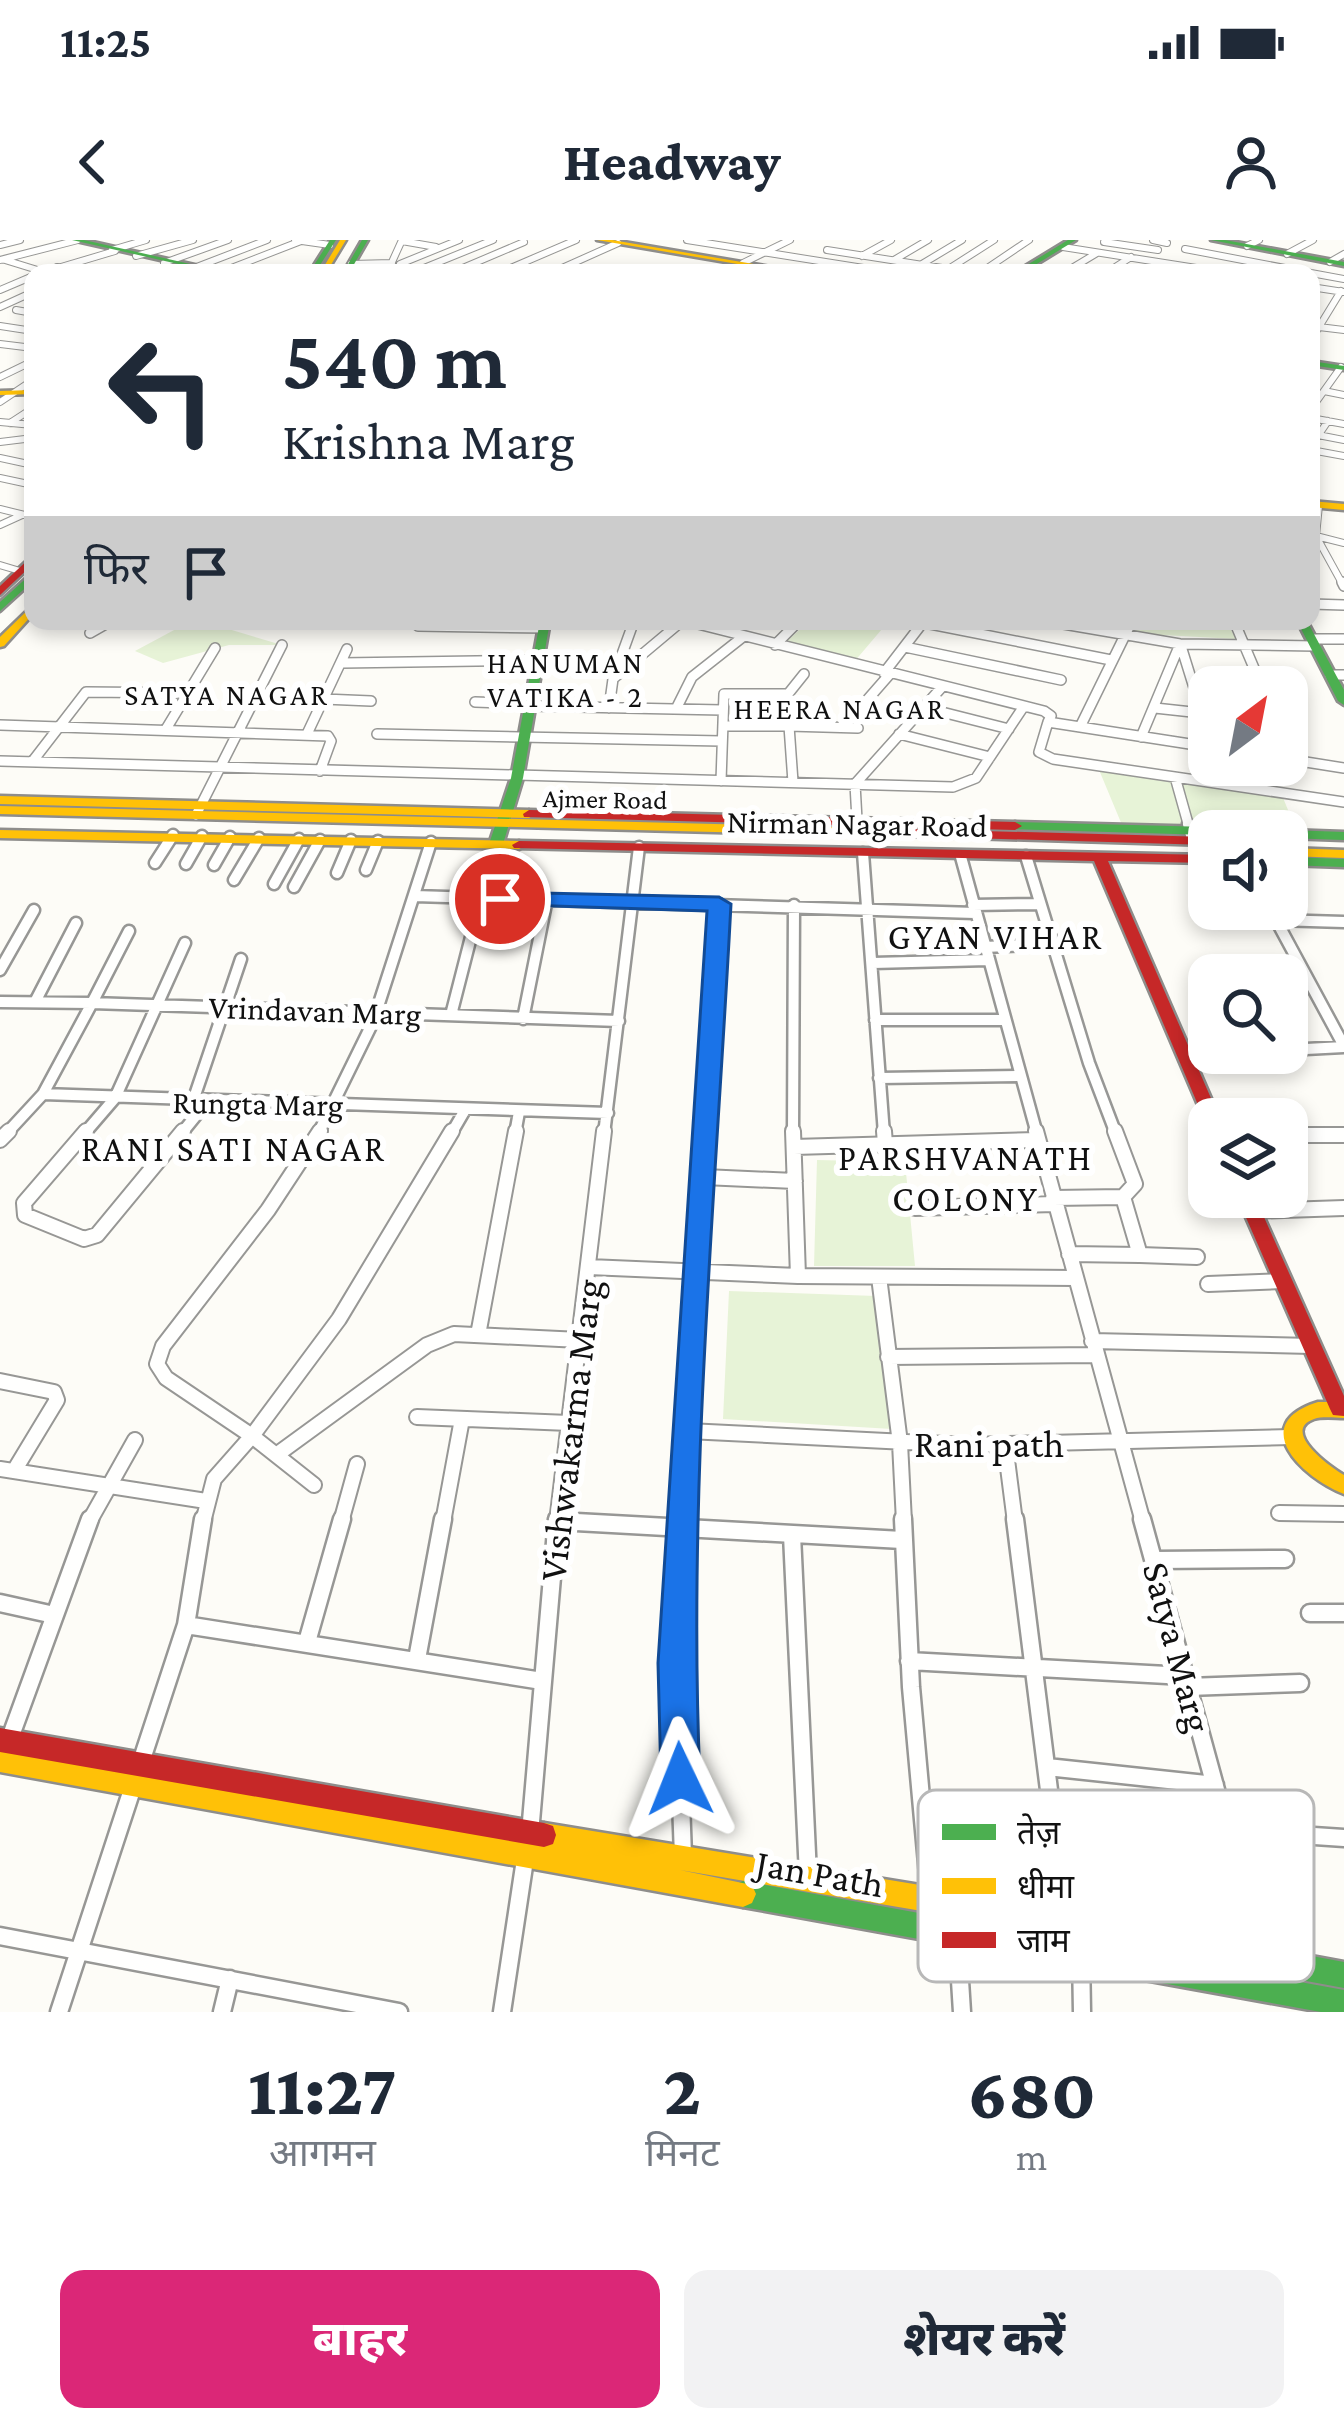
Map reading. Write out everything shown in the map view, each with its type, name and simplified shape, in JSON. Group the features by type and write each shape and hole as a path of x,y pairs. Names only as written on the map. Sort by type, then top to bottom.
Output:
{"main road":[{"path":"77,240 133,263 170,264"},
{"path":"609,242 779,264"},
{"path":"1033,264 1068,243"},
{"path":"1210,246 1250,249 1286,261 1339,260"},
{"path":"0,592 24,572"},
{"path":"0,608 24,575"},
{"path":"0,625 24,600"},
{"path":"0,644 24,618"},
{"path":"543,630 517,778 502,828 857,820 1188,835"},
{"path":"1307,630 1337,675 1344,701"},
{"path":"0,800 199,809"},
{"name":"Ajmer Road","path":"0,810 199,809 502,828 1188,854"},
{"name":"Ajmer Road","path":"0,820 433,836 502,828 1188,836"},
{"name":"Nirman Nagar Road","path":"502,828 639,847 961,856 1188,856"},
{"path":"0,834 378,841 433,836"},
{"path":"1308,839 1344,840"},
{"path":"1308,856 1344,854"},
{"path":"1100,858 1203,1098"},
{"path":"1308,859 1344,863"},
{"path":"1255,1218 1342,1410 1304,1412 1292,1426 1291,1437 1308,1468 1344,1485"},
{"name":"Jan Path","path":"4,1740 144,1763 918,1923"},
{"name":"Jan Path","path":"0,1760 528,1843 683,1856 918,1896"},
{"name":"Jan Path","path":"1314,1970 1344,1975"},
{"name":"Jan Path","path":"1233,1982 1344,2003"}],"street":[{"path":"0,245 20,240"},
{"path":"1,259 77,240"},
{"path":"133,263 193,240"},
{"path":"164,263 228,240"},
{"path":"204,264 267,240"},
{"path":"402,240 440,248"},
{"path":"434,264 493,240"},
{"path":"513,240 558,248"},
{"path":"520,264 576,240"},
{"path":"687,240 726,246 751,262 790,240"},
{"path":"726,246 739,240"},
{"path":"810,264 846,240"},
{"path":"862,256 891,240"},
{"path":"892,260 928,240"},
{"path":"923,264 962,240"},
{"path":"957,264 994,240"},
{"path":"991,264 1028,240"},
{"path":"1114,255 1137,240"},
{"path":"1153,240 1167,243"},
{"path":"1170,263 1194,240"},
{"path":"1284,264 1313,240"},
{"path":"245,264 297,241 336,242"},
{"path":"397,264 456,241 476,247"},
{"path":"473,264 524,242"},
{"path":"572,264 609,242"},
{"path":"1104,242 1158,250"},
{"path":"1068,243 1175,264"},
{"path":"1185,249 1210,246"},
{"path":"1200,258 1210,246"},
{"path":"42,249 81,260"},
{"path":"827,250 915,264"},
{"path":"1078,264 1098,252"},
{"path":"67,264 110,254"},
{"path":"95,264 110,254"},
{"path":"589,256 604,260"},
{"path":"1120,264 1131,257"},
{"path":"1286,261 1292,264"},
{"path":"1320,326 1343,291"},
{"path":"6,317 18,310 24,313"},
{"path":"1322,323 1344,330"},
{"path":"24,334 0,344 24,348"},
{"path":"0,352 14,346"},
{"path":"1320,397 1342,368"},
{"path":"1324,391 1344,395"},
{"path":"1320,414 1344,424"},
{"path":"1320,432 1328,421"},
{"path":"1320,548 1344,586"},
{"path":"89,633 95,630"},
{"path":"609,708 613,679 631,630"},
{"path":"613,679 673,630"},
{"path":"720,630 1049,713 1039,752 1044,757 1344,802"},
{"path":"775,644 790,630"},
{"path":"868,699 916,630"},
{"path":"961,630 1111,660"},
{"path":"1089,630 1180,644 1344,639"},
{"path":"1080,727 1127,630"},
{"path":"1238,630 1254,666"},
{"path":"676,709 677,694 686,684 744,636"},
{"path":"1142,737 1180,644"},
{"path":"1180,644 1188,670"},
{"path":"199,809 281,645"},
{"path":"905,647 1061,680"},
{"path":"166,729 214,648"},
{"path":"307,734 347,649"},
{"path":"342,663 537,660"},
{"path":"721,781 724,694 788,694 804,674"},
{"path":"857,820 855,784 942,687"},
{"path":"32,762 86,692 188,693"},
{"path":"324,699 371,700"},
{"path":"475,702 722,710"},
{"path":"0,761 517,778 968,784 1024,706"},
{"path":"922,707 1009,729"},
{"path":"1155,708 1188,712"},
{"path":"1048,722 1188,743"},
{"path":"0,725 331,737 320,771"},
{"path":"723,725 858,728"},
{"path":"789,726 793,782"},
{"path":"377,734 721,741"},
{"path":"899,734 990,757"},
{"path":"1308,760 1344,768"},
{"path":"1175,777 1189,810"},
{"path":"155,863 173,835"},
{"path":"186,864 202,836"},
{"path":"314,1485 279,1453 166,1378 157,1364 163,1346 262,1217 334,1104 374,1012 433,836"},
{"path":"214,865 230,837"},
{"path":"234,880 260,838"},
{"path":"274,884 299,839"},
{"path":"294,887 320,840"},
{"path":"337,873 351,840"},
{"path":"365,870 378,841"},
{"name":"Vishwakarma Marg","path":"502,2012 528,1843 557,1521 639,847"},
{"path":"863,853 885,1144"},
{"name":"Satya Marg","path":"961,856 1216,1790"},
{"path":"915,1208 1123,1197 1135,1184 1050,944 1026,856"},
{"path":"415,896 865,909 1040,904"},
{"path":"451,1015 481,898"},
{"path":"523,1019 547,899"},
{"path":"683,1856 676,1663 719,904"},
{"path":"794,905 798,1276"},
{"path":"0,970 34,910"},
{"path":"1308,918 1344,922"},
{"path":"35,1003 76,923"},
{"path":"0,1140 44,1094 129,932"},
{"path":"185,943 115,1098 24,1203 25,1214 85,1239 97,1235 200,1102 241,959"},
{"path":"873,963 1050,944"},
{"path":"1308,980 1344,1047 1308,1049"},
{"name":"Vrindavan Marg","path":"0,1002 619,1021"},
{"path":"1327,1014 1344,1013"},
{"path":"875,1020 1005,1019"},
{"path":"879,1078 1020,1076"},
{"name":"Rungta Marg","path":"44,1094 608,1113"},
{"path":"59,2012 186,1624 206,1501 214,1479 339,1319 465,1110"},
{"path":"478,1335 519,1112"},
{"path":"1308,1135 1344,1135"},
{"path":"794,1147 1037,1140"},
{"path":"704,1178 795,1181"},
{"path":"1123,1197 1140,1255"},
{"path":"1308,1206 1344,1208"},
{"path":"1069,1254 1197,1257"},
{"path":"589,1267 700,1274 1075,1278"},
{"path":"879,1277 899,1443 920,1790"},
{"path":"1208,1284 1282,1281"},
{"path":"279,1453 427,1345 454,1334 580,1340"},
{"path":"889,1357 1094,1348 1311,1346"},
{"path":"0,1381 54,1392 57,1400 7,1470 206,1501"},
{"path":"417,1417 569,1424"},
{"path":"417,1659 462,1419"},
{"name":"Rani path","path":"688,1431 899,1443 1291,1437"},
{"path":"4,1740 81,1535 135,1440"},
{"path":"1005,1444 1050,1790"},
{"path":"308,1642 357,1463"},
{"path":"1279,1513 1344,1514"},
{"path":"557,1521 902,1540"},
{"path":"792,1534 808,1876"},
{"path":"1155,1560 1285,1559"},
{"path":"0,1603 54,1615"},
{"path":"1310,1613 1344,1613"},
{"path":"186,1624 542,1681"},
{"path":"909,1661 1187,1682 1300,1683"},
{"path":"1046,1767 1215,1785"},
{"path":"1314,1836 1344,1838"},
{"path":"0,1936 356,2008 399,2012"},
{"path":"222,2012 230,1979"},
{"path":"960,1982 962,2012"},
{"path":"1081,1982 1082,2012"},
{"name":"Satya Marg","path":"1274,1982 1276,1990"}],"green space":[{"path":"174,630 232,630 282,645 229,645 163,663 135,651"},
{"path":"799,630 881,630 854,662 783,645"},
{"path":"1231,630 1236,639 1126,633"},
{"path":"1097,765 1188,779 1188,786 1281,793 1288,810 1188,810 1188,828 1122,825"},
{"path":"817,1160 905,1162 915,1266 814,1266"},
{"path":"729,1291 876,1296 892,1429 723,1419"}],"traffic: fast":[{"path":"75,240 186,264"},
{"path":"318,264 333,240"},
{"path":"351,264 365,240"},
{"path":"1032,264 1073,240"},
{"path":"1214,240 1344,264"},
{"path":"1320,364 1344,368"},
{"path":"0,608 24,584"},
{"path":"496,844 517,778 543,630"},
{"path":"1307,630 1344,701"},
{"path":"1015,826 1188,830"},
{"path":"1308,835 1344,836"},
{"path":"1308,862 1344,863"},
{"path":"743,1894 918,1926"},
{"path":"1314,1969 1344,1975"},
{"path":"1228,1982 1344,2003"}],"traffic: slow":[{"path":"328,264 343,240"},
{"path":"600,240 748,264"},
{"path":"0,393 24,392"},
{"path":"1320,505 1344,507"},
{"path":"0,644 24,618"},
{"path":"0,800 529,814"},
{"path":"0,810 908,833"},
{"path":"0,834 519,845"},
{"path":"1308,853 1344,854"},
{"path":"1344,1410 1318,1410 1302,1415 1294,1424 1300,1450 1344,1485"},
{"path":"0,1760 743,1894"},
{"path":"544,1835 918,1897"}],"traffic: jam":[{"path":"0,592 24,567"},
{"path":"529,814 1015,826"},
{"path":"908,833 1188,840"},
{"path":"519,845 1188,859"},
{"path":"1100,858 1203,1098"},
{"path":"1255,1218 1340,1409"},
{"path":"0,1740 544,1835"}],"district":[{"name":"HANUMAN VATIKA - 2","path":"566,679"},
{"name":"SATYA NAGAR","path":"227,694"},
{"name":"HEERA NAGAR","path":"840,708"},
{"name":"GYAN VIHAR","path":"996,937"},
{"name":"RANI SATI NAGAR","path":"234,1149"},
{"name":"PARSHVANATH COLONY","path":"966,1178"}],"route":[{"path":"500,899 719,904 676,1663 680,1779"}]}
